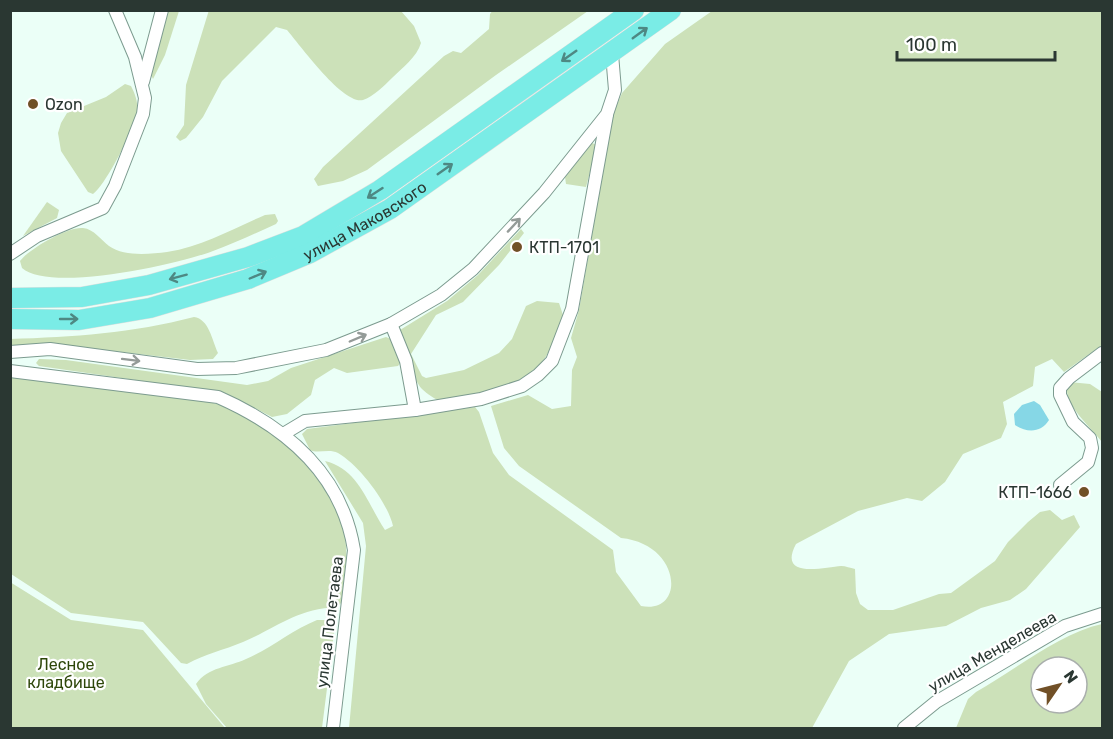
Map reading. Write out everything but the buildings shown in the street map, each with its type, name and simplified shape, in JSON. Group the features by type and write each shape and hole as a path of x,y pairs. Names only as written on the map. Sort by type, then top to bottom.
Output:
{"highway":[{"name":"улица Маковского","path":"10,298 82,297 149,285 248,257 303,236 380,190 634,10"},
{"name":"улица Маковского","path":"10,319 79,320 150,308 248,279 310,253 390,209 612,54 671,10"}],"street":[{"path":"115,10 143,82"},
{"path":"10,254 37,236 103,208 143,114 143,82 162,10"},
{"path":"285,433 305,421 415,410 481,399 522,386 552,361 572,309 607,114 615,90 612,54"},
{"path":"10,352 50,350 197,369 236,368 326,350 391,324 441,295 473,269 544,193 607,114"},
{"path":"391,324 406,361 415,410"},
{"path":"1060,485 1088,462 1092,448 1090,438 1073,422 1060,395 1060,388 1069,378 1102,353"},
{"name":"улица Полетаева","path":"10,371 218,397 247,410 285,433 333,489 350,527 354,550 333,729"},
{"name":"улица Менделеева","path":"904,729 936,702 983,677 1065,626 1102,614"}],"green space":[{"path":"209,10 401,11 414,26 421,43 405,66 379,90 363,100 355,99 334,84 287,30 276,27 222,81 203,117 186,138 180,141 176,137 184,125 186,85"},
{"path":"493,10 588,11 367,170 343,181 318,186 314,179 323,167 444,56 453,51 461,53 489,29 490,14"},
{"path":"165,11 179,11 165,55 153,79 149,71"},
{"path":"712,11 1102,11 1102,345 1064,372 1052,359 1035,367 1033,386 1003,402 1007,424 1001,438 963,454 945,482 922,501 907,498 858,511 796,544 792,555 793,563 805,569 841,566 855,569 856,593 860,604 868,610 893,610 939,594 951,593 995,561 1008,542 1040,512 1050,510 1062,520 1074,515 1080,527 1026,589 1010,600 981,608 946,626 889,634 849,661 812,728 349,728 366,546 363,523 325,461 337,465 354,480 385,530 393,526 379,496 355,466 338,453 310,450 302,434 307,429 475,407 479,412 493,453 509,475 613,550 616,572 641,606 656,606 665,600 671,590 671,578 666,565 656,552 641,543 621,538 519,466 504,448 491,406 528,395 552,409 571,406 572,370 577,357 571,338 579,310 613,114 622,93 665,44"},
{"path":"125,84 131,86 136,98 135,118 112,168 93,194 88,192 61,151 58,133 67,113 106,97"},
{"path":"592,143 597,145 586,187 566,184 565,177"},
{"path":"47,202 59,210 57,218 23,236"},
{"path":"275,214 278,221 276,224 237,241 213,251 145,269 115,274 59,278 37,275 22,268 20,261 49,239 76,228 91,230 109,246 122,252 153,253 193,246 265,215"},
{"path":"521,229 524,233 499,265 463,302 436,315 411,354 422,376 426,378 464,370 499,353 512,339 526,306 537,301 559,303 563,315 550,348 536,368 512,384 469,397 439,401 426,393 415,378 400,330 447,301 478,275"},
{"path":"194,317 207,326 218,353 213,359 190,360 53,344 30,344 11,348 10,339 103,333 148,327"},
{"path":"386,337 391,339 401,362 398,366 347,373 334,368 315,380 311,395 287,414 272,417 225,393 39,366 36,363 39,359 66,360 247,385 268,381 291,368"},
{"path":"10,370 101,387 194,399 233,410 254,421 293,451 310,469 324,488 335,509 343,529 346,547 342,602 337,607 323,608 298,615 243,642 187,664 181,663 143,622 71,613 11,574"},
{"path":"1069,382 1090,384 1102,392 1102,442 1072,405 1068,397"},
{"name":"Лесное кладбище","path":"10,582 71,620 143,630 225,728 11,728"},
{"path":"317,620 329,620 335,625 322,728 227,728 206,704 196,684 201,678 255,655"},
{"path":"1102,624 1102,728 956,728 968,699 1029,659 1029,715 1089,715 1089,655 1036,655 1070,635"}],"water":[{"path":"1034,401 1040,405 1049,420 1046,424 1034,430 1015,425 1014,414 1022,405"}],"place":[{"name":"Ozon","path":"33,104"},
{"name":"КТП-1701","path":"517,247"},
{"name":"КТП-1666","path":"1084,492"}]}
